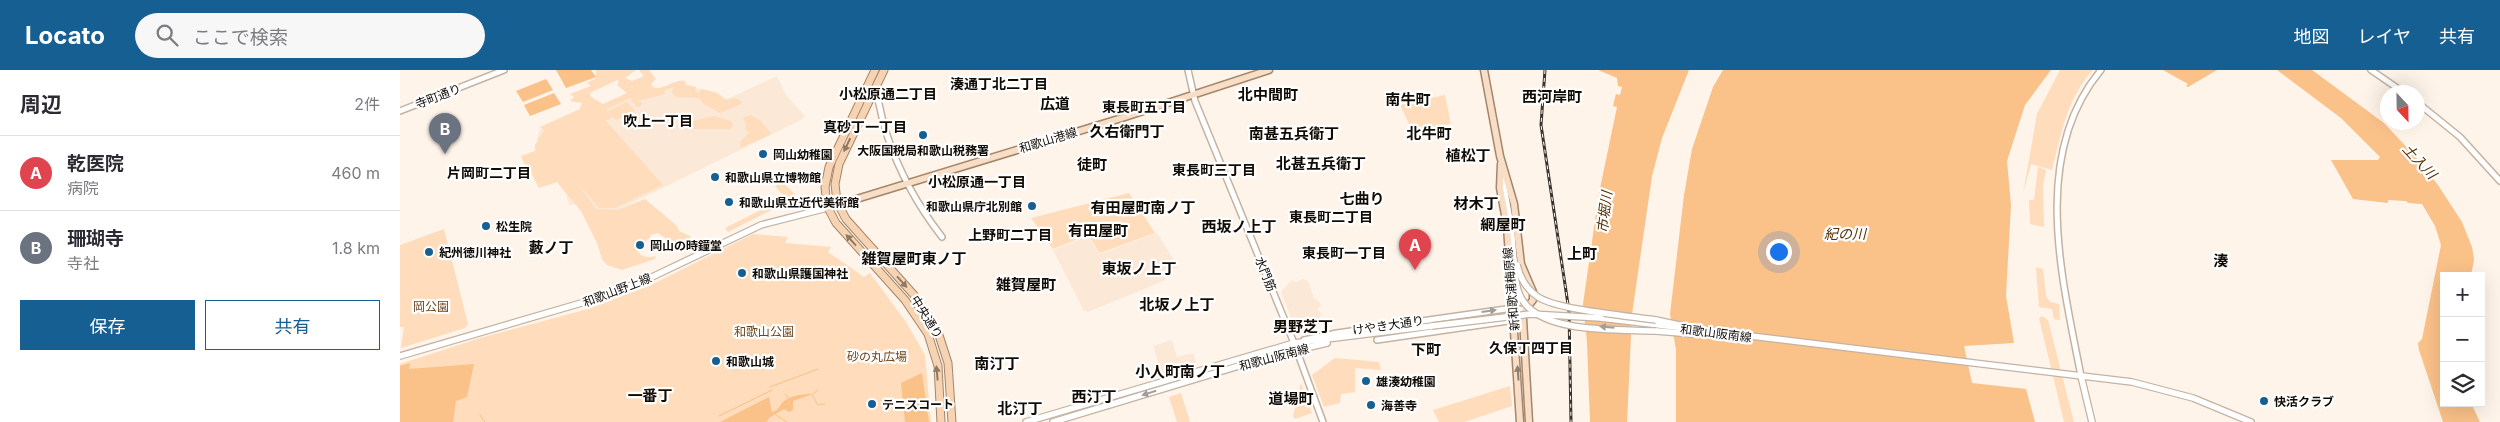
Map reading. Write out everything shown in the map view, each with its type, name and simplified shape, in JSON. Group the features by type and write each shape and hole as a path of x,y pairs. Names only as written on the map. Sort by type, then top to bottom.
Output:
{"highway":[{"path":"827,208 825,191 828,167 875,70"},
{"path":"837,205 835,190 838,166 884,70"},
{"name":"中央通り","path":"837,205 846,219 920,302 932,322 946,354 952,422"},
{"name":"中央通り","path":"827,208 833,219 911,308 931,342 936,357 941,422"}],"main road":[{"name":"和歌山港線","path":"827,208 1193,96 1268,70"},
{"name":"新和歌浦梅原線","path":"1484,70 1503,171 1511,186 1518,225 1521,264 1533,292 1533,300 1525,310 1523,319 1529,422"},
{"name":"新和歌浦梅原線","path":"1503,171 1500,188 1507,226 1520,422"},
{"path":"1503,171 1514,226 1515,281 1526,305 1540,317 1572,324 1742,337"},
{"name":"和歌山野上線","path":"400,356 602,297 660,273 761,225 827,208"},
{"path":"1515,260 1523,284 1536,297 1572,307 1656,320 1742,337"},
{"name":"和歌山阪南線","path":"1026,422 1295,347 1497,316 1558,314 2132,382 2167,390 2251,422"},
{"name":"和歌山阪南線","path":"1053,422 1295,347"},
{"path":"2081,376 2092,422"}],"street":[{"name":"寺町通り","path":"400,111 504,70"},
{"name":"水門筋","path":"1188,70 1193,96 1295,347 1323,422"},
{"path":"2081,376 2064,298 2056,225 2056,201 2068,128 2081,97 2101,70"},
{"path":"2372,70 2393,85"},
{"path":"864,96 872,96 878,100 885,129 908,184 926,217 942,237"},
{"path":"2425,109 2460,137 2500,181"},
{"name":"けやき大通り","path":"1295,347 1337,333 1513,308 1525,310"},
{"path":"1514,320 1525,310"},
{"name":"けやき大通り","path":"1377,340 1514,320"}],"shaded area":[{"path":"777,76 786,95 805,116 801,120 589,224 578,204 569,205 566,194 537,154 537,138 540,129 595,107 600,109 655,87 659,88 679,82 706,91 716,92 727,99"},
{"path":"1157,233 1178,267 1162,273 1166,280 1088,312 1084,311 1053,250 1088,236 1100,254"},
{"path":"1303,279 1308,281 1314,298 1322,305 1317,309 1322,314 1312,327 1298,334 1281,292 1292,280 1296,282"},
{"path":"1172,340 1177,357 1193,353 1196,363 1162,374 1153,346"}],"green space":[{"path":"596,70 636,70 625,78 632,81 644,76 639,70 649,70 656,79 651,84 654,88 685,81 686,85 696,87 695,90 698,93 702,89 717,93 725,100 735,98 742,101 741,104 720,113 704,104 699,98 676,97 672,92 673,87 664,91 665,94 638,101 642,103 640,107 636,107 634,103 631,103 632,99 630,98 606,110 611,115 611,119 605,120 663,185 615,208 599,208 575,180 596,209 617,210 645,199 677,226 679,231 690,236 691,239 689,243 669,252 662,248 668,240 658,233 651,235 650,238 635,247 641,255 646,257 656,256 655,259 622,270 607,265 602,259 597,243 581,211 557,182 539,188 521,156 535,151 535,145 544,130 540,127 580,109 582,103 570,101 574,97 570,94 591,86 587,83 596,78","holes":["617,80 619,82 617,85 627,93 603,104 591,97 590,93"]},
{"path":"2060,70 2093,70 2084,81 2071,104 2052,170 2031,164 2023,194 2037,114"},
{"path":"1445,95 1451,124 1412,130 1400,105"},
{"path":"627,102 635,111 616,120 608,111"},
{"path":"751,115 761,121 771,134 741,148 740,142 749,133 745,129 746,125 743,118"},
{"path":"714,116 731,121 733,125 731,129 680,129 689,122"},
{"path":"2038,167 2046,170 2043,186 2044,227 2030,224 2029,200 2034,200"},
{"path":"783,182 797,197 728,232 725,228 785,198 775,186"},
{"path":"1129,193 1155,233 1100,253 1088,235 1053,249 1031,218"},
{"name":"岡公園","path":"444,229 468,324 465,328 401,348 404,327 400,327 400,245"},
{"name":"和歌山公園","path":"753,234 788,237 785,243 831,247 828,252 864,277 870,273 906,322 925,355 931,422 400,422 400,364 480,338 588,309 651,285"},
{"path":"2036,267 2043,269 2046,296 2050,302 2059,304 2060,320 2054,319 2052,309 2039,307"},
{"path":"2042,316 2048,320 2074,422 2064,422 2039,318"},
{"path":"1335,358 1379,362 1381,370 1355,368 1355,392 1341,394 1340,403 1324,407 1312,375"},
{"path":"1301,383 1312,413 1295,419 1293,416"},
{"path":"1510,386 1512,406 1464,422 1439,422 1433,410"},
{"path":"1181,393 1190,422 1177,422 1169,397"}],"water":[{"path":"556,70 591,70 596,77 566,88"},
{"name":"市堀川","path":"1598,70 1689,70 1662,138 1652,176 1632,314 1627,422 1590,422 1587,342 1583,304 1599,193 1617,107 1613,106 1616,94 1620,95 1622,87 1618,86 1617,78"},
{"name":"紀の川","path":"1723,70 2051,70 2025,105 2007,161 2011,205 2006,296 2014,343 1964,346 1972,383 2026,389 2035,422 1676,422 1676,350 1670,314 1684,195 1692,149 1713,87"},
{"path":"2163,70 2217,70 2188,87 2186,86 2188,84"},
{"path":"2277,70 2312,70 2380,120 2380,130 2391,130 2414,155 2438,185 2462,222 2472,247 2474,259 2472,272 2440,272 2440,407 2473,407 2480,422 2443,422 2419,350 2418,343 2422,339 2441,245 2435,226 2422,204 2408,203 2406,201 2388,200 2388,203 2353,199 2331,160 2378,160 2380,157 2341,118"},
{"path":"546,79 553,90 523,102 516,91"},
{"path":"554,93 561,104 530,116 524,105"},
{"path":"410,363 409,369 474,364 467,397 456,401 453,422 400,422 400,366"},
{"path":"922,373 929,422 905,422 901,383"},
{"path":"813,394 793,401 793,410 789,412 784,409 769,418 767,422 720,422 769,397 772,412 777,410 790,397"}],"waterway":[{"path":"770,387 818,369"},
{"path":"719,416 772,390"},
{"path":"813,394 818,390"},
{"path":"785,394 789,398"},
{"path":"812,395 818,405 825,404"},
{"path":"480,415 485,422"},
{"path":"776,415 787,422"}],"railway":[{"path":"1545,70 1541,125 1569,311 1571,422"}],"place":[{"name":"大阪国税局和歌山税務署","path":"923,135"},
{"name":"珊瑚寺","path":"445,154"},
{"name":"岡山幼稚園","path":"763,154"},
{"name":"和歌山県立博物館","path":"715,177"},
{"name":"和歌山県立近代美術館","path":"729,202"},
{"name":"和歌山県庁北別館","path":"1032,206"},
{"name":"松生院","path":"486,226"},
{"name":"岡山の時鐘堂","path":"640,245"},
{"name":"紀州徳川神社","path":"429,252"},
{"name":"乾医院","path":"1415,270"},
{"name":"和歌山県護国神社","path":"742,273"},
{"name":"和歌山城","path":"716,361"},
{"name":"雄湊幼稚園","path":"1366,381"},
{"name":"快活クラブ","path":"2264,401"},
{"name":"テニスコート","path":"872,404"},
{"name":"海善寺","path":"1371,405"}],"district":[{"name":"湊通丁北二丁目","path":"999,83"},
{"name":"小松原通二丁目","path":"888,93"},
{"name":"北中間町","path":"1268,94"},
{"name":"西河岸町","path":"1552,96"},
{"name":"南牛町","path":"1408,99"},
{"name":"広道","path":"1055,103"},
{"name":"東長町五丁目","path":"1144,106"},
{"name":"吹上一丁目","path":"658,120"},
{"name":"真砂丁一丁目","path":"865,126"},
{"name":"久右衛門丁","path":"1127,131"},
{"name":"南甚五兵衛丁","path":"1294,133"},
{"name":"北牛町","path":"1429,133"},
{"name":"植松丁","path":"1468,155"},
{"name":"北甚五兵衛丁","path":"1321,163"},
{"name":"徒町","path":"1092,164"},
{"name":"東長町三丁目","path":"1214,169"},
{"name":"片岡町二丁目","path":"489,172"},
{"name":"小松原通一丁目","path":"977,181"},
{"name":"七曲り","path":"1362,198"},
{"name":"材木丁","path":"1476,203"},
{"name":"有田屋町南ノ丁","path":"1143,207"},
{"name":"東長町二丁目","path":"1331,216"},
{"name":"網屋町","path":"1503,224"},
{"name":"西坂ノ上丁","path":"1239,226"},
{"name":"有田屋町","path":"1098,230"},
{"name":"上野町二丁目","path":"1010,234"},
{"name":"藪ノ丁","path":"551,247"},
{"name":"東長町一丁目","path":"1344,252"},
{"name":"上町","path":"1582,253"},
{"name":"雑賀屋町東ノ丁","path":"914,258"},
{"name":"湊","path":"2221,260"},
{"name":"東坂ノ上丁","path":"1139,268"},
{"name":"雑賀屋町","path":"1026,284"},
{"name":"北坂ノ上丁","path":"1177,304"},
{"name":"男野芝丁","path":"1303,326"},
{"name":"久保丁四丁目","path":"1531,347"},
{"name":"下町","path":"1426,349"},
{"name":"南汀丁","path":"997,363"},
{"name":"小人町南ノ丁","path":"1180,371"},
{"name":"一番丁","path":"650,395"},
{"name":"西汀丁","path":"1094,396"},
{"name":"道場町","path":"1291,398"},
{"name":"北汀丁","path":"1020,408"}],"water label":[{"name":"土入川","path":"2420,161"}],"park label":[{"name":"砂の丸広場","path":"877,356"}]}
